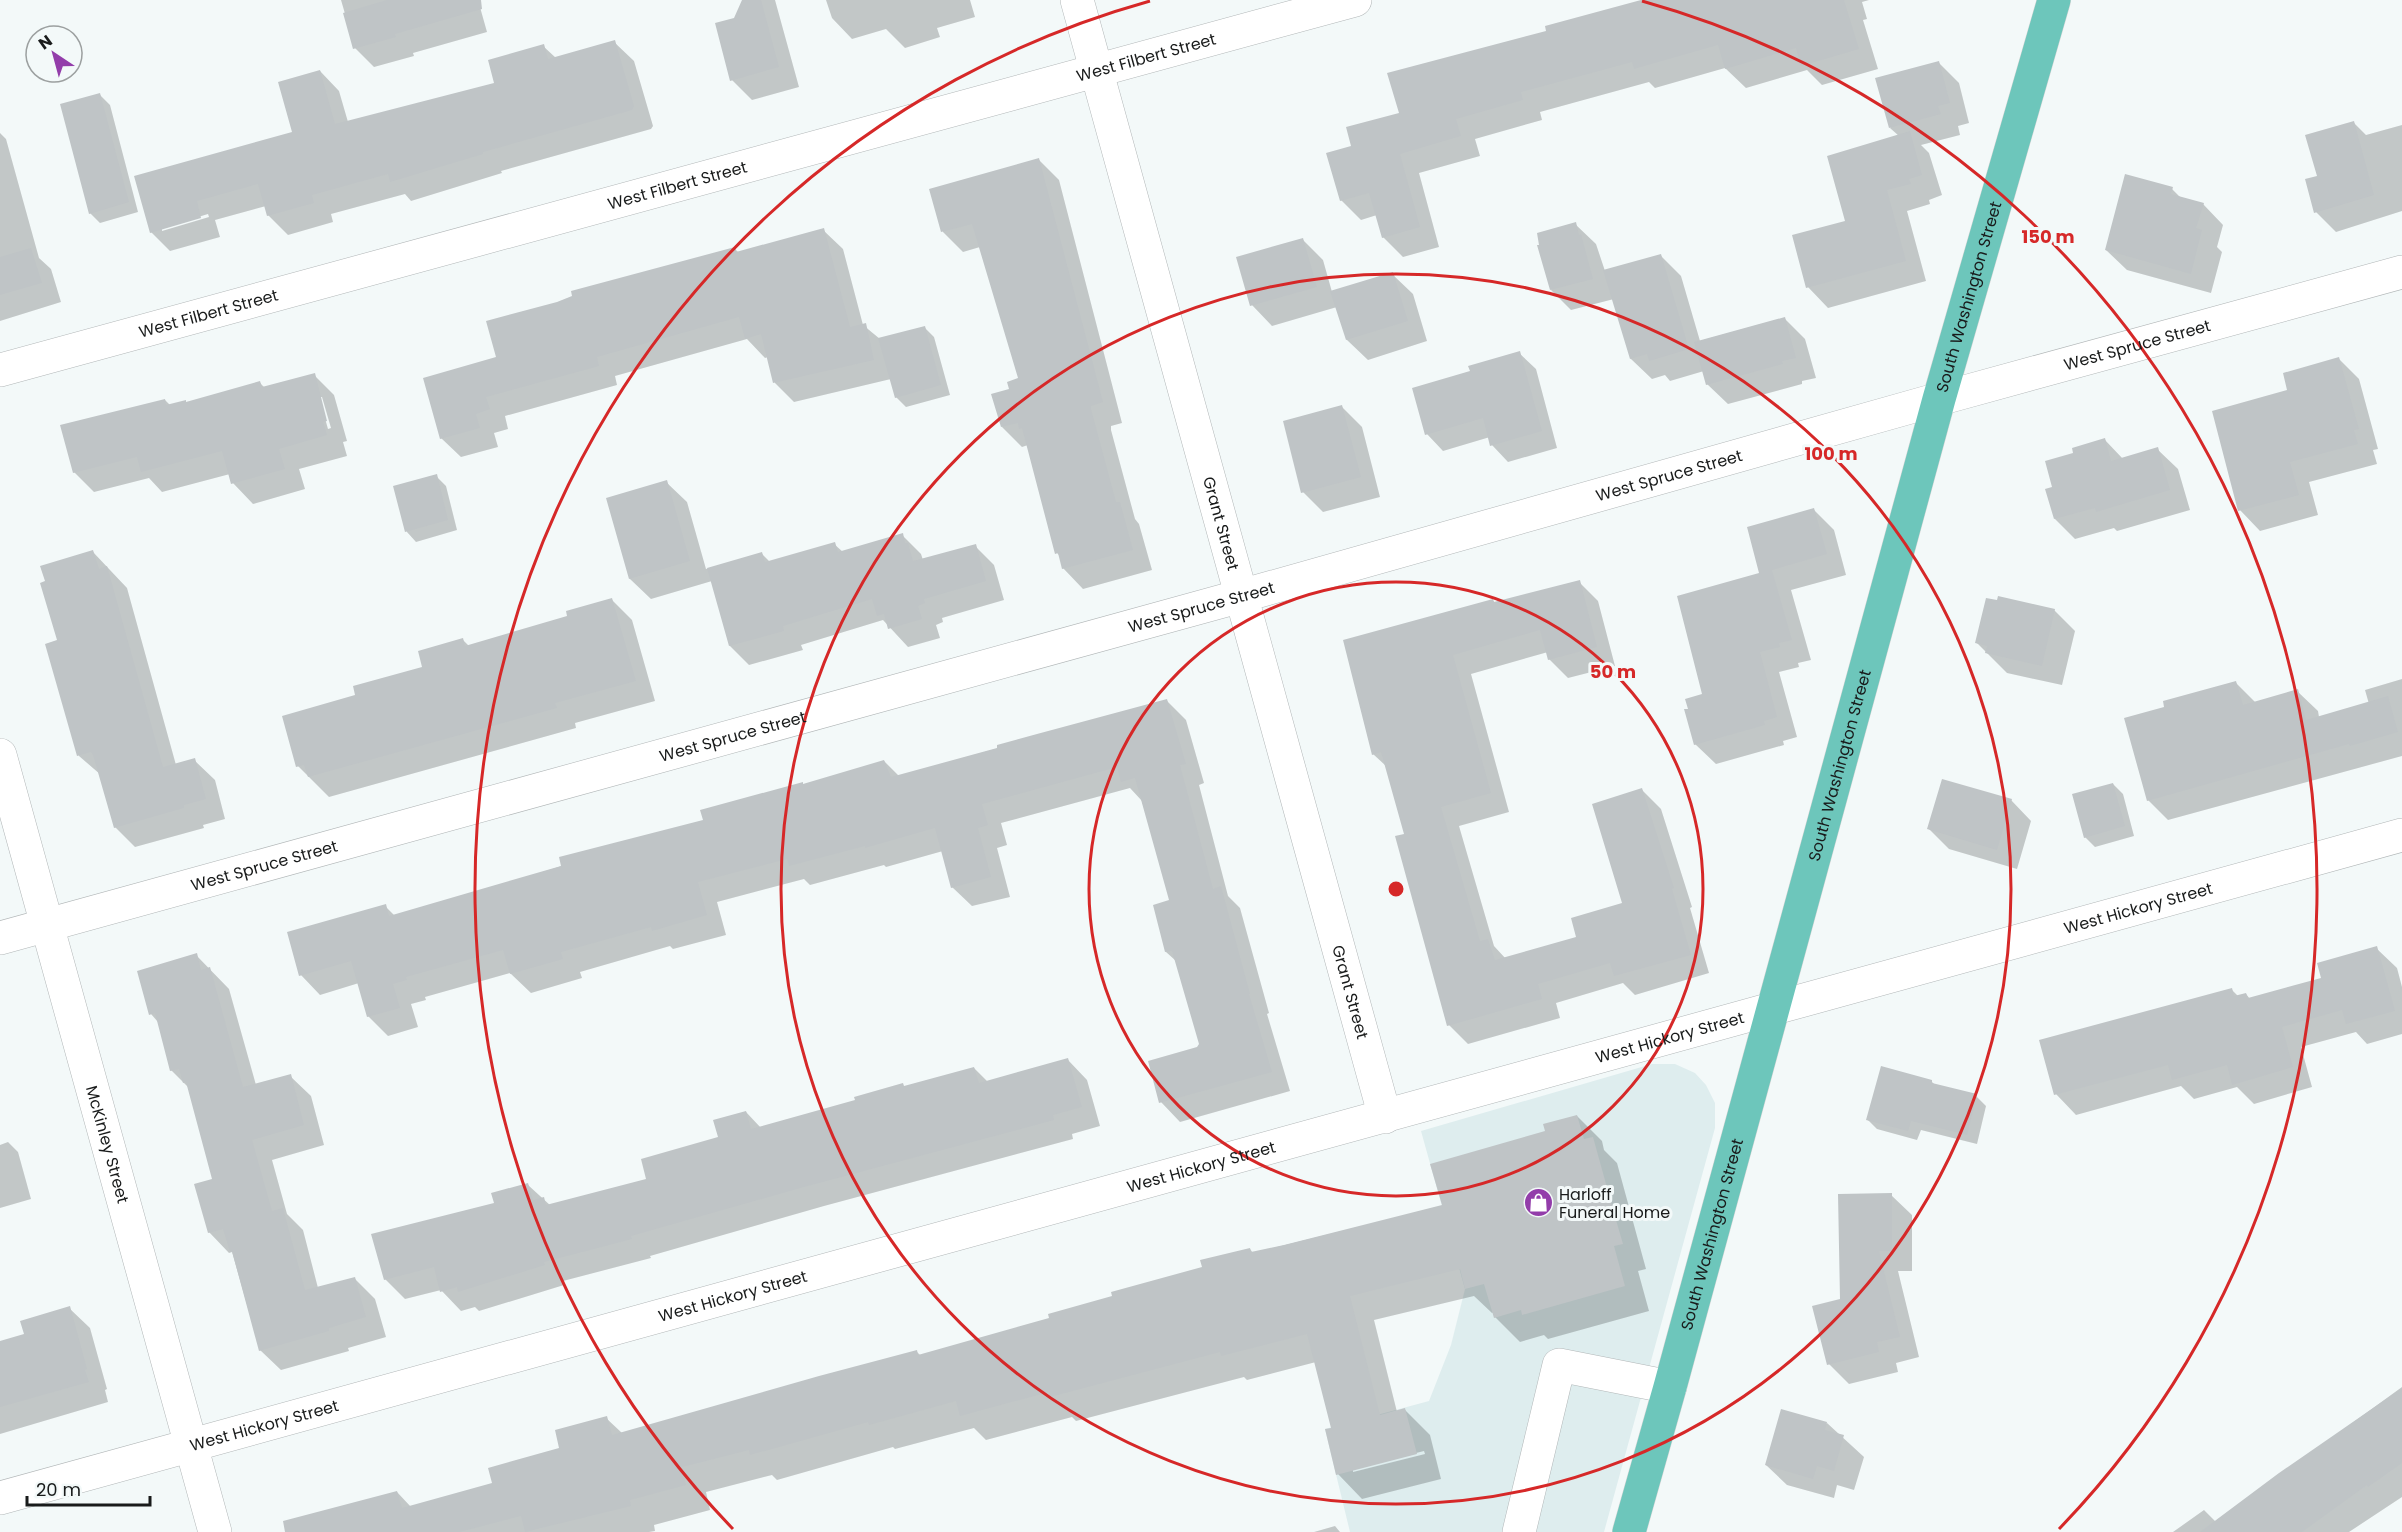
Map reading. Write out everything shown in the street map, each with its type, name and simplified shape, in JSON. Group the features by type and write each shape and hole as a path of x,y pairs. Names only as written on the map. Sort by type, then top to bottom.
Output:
{"main road":[{"name":"South Washington Street","path":"1629,1532 1939,399 2054,0"}],"street":[{"name":"Grant Street","path":"1077,0 1385,1117"},
{"name":"West Filbert Street","path":"0,370 1355,0"},
{"name":"West Spruce Street","path":"0,938 1241,596 1939,399 2402,272"},
{"name":"McKinley Street","path":"0,755 215,1532"},
{"name":"West Hickory Street","path":"0,1498 2402,835"},
{"path":"1519,1532 1559,1365 1670,1388"}],"shaded area":[{"path":"1652,1064 1675,1064 1695,1073 1706,1085 1715,1103 1715,1128 1604,1532 1350,1532 1325,1429 1429,1401 1451,1345 1465,1289 1421,1131"}],"building":[{"path":"387,0 481,0 482,9 395,34 396,37 353,49 343,13"},
{"path":"742,0 761,0 779,67 730,81 715,23 734,18"},
{"path":"1641,0 1844,0 1859,49 1801,66 1796,48 1725,69 1718,45 1634,69 1632,62 1521,92 1523,100 1456,119 1461,136 1400,154 1420,227 1382,238 1369,193 1340,201 1326,153 1351,146 1346,127 1399,113 1387,73 1546,31 1545,26"},
{"path":"615,40 634,106 632,110 483,152 483,154 390,182 388,174 312,195 314,203 267,216 258,184 197,201 201,218 150,233 134,176 292,132 278,82 320,70 335,124 494,83 488,60 544,44 548,59"},
{"path":"1939,61 1950,103 1938,106 1941,114 1889,128 1875,78"},
{"path":"100,93 129,202 89,214 60,104"},
{"path":"2354,121 2374,195 2314,213 2305,179 2317,176 2305,135"},
{"path":"1910,131 1922,175 1909,179 1911,184 1887,190 1906,261 1806,288 1792,235 1845,221 1827,156"},
{"path":"1039,158 1103,402 1091,406 1091,409 1116,502 1120,502 1133,550 1062,569 1058,553 1055,554 1022,428 1019,429 1018,423 1001,427 991,394 1009,389 1007,382 1018,378 972,224 941,232 929,189"},
{"path":"2125,174 2173,187 2171,194 2204,203 2196,228 2202,230 2191,274 2105,250"},
{"path":"1576,222 1593,279 1550,290 1537,245 1539,245 1537,233"},
{"path":"824,228 850,327 866,323 874,360 773,383 761,334 745,339 739,317 597,357 599,366 486,397 490,409 476,414 480,428 440,439 423,378 496,357 486,321 557,302 572,296 571,291 735,247 736,252"},
{"path":"1303,238 1317,287 1250,306 1236,257"},
{"path":"31,248 42,283 0,295 0,257"},
{"path":"1661,254 1689,349 1649,361 1647,354 1630,359 1603,270"},
{"path":"1393,272 1408,321 1346,340 1330,291"},
{"path":"1785,317 1796,358 1782,361 1783,364 1706,385 1694,342"},
{"path":"925,326 941,385 895,398 878,338"},
{"path":"1520,351 1542,431 1490,446 1483,418 1425,435 1412,388 1470,371 1468,366"},
{"path":"2339,357 2359,429 2354,430 2358,444 2290,462 2299,495 2238,511 2212,411 2287,390 2283,373"},
{"path":"315,373 327,421 323,422 327,435 279,449 285,469 231,484 222,451 141,472 137,457 73,473 60,425 165,399 166,405 186,400 186,402 260,381 262,387"},
{"path":"1342,405 1361,477 1301,493 1283,421"},
{"path":"2105,438 2111,461 2158,447 2170,490 2096,512 2095,508 2054,519 2045,489 2052,487 2045,461 2073,453 2072,448"},
{"path":"437,474 448,520 405,532 393,486"},
{"path":"667,480 690,561 629,579 606,498"},
{"path":"1814,508 1827,554 1772,570 1792,640 1779,643 1780,647 1760,652 1777,717 1764,721 1765,725 1694,745 1684,709 1688,709 1685,699 1702,694 1677,596 1759,573 1747,527"},
{"path":"903,533 913,561 976,544 986,581 924,599 925,603 918,606 922,619 888,629 884,614 877,616 872,599 783,626 784,631 729,646 707,568 762,552 765,562 835,542 838,552"},
{"path":"93,550 99,569 107,566 163,767 195,758 206,799 184,805 184,808 114,828 93,755 91,752 77,756 45,644 57,640 40,583 45,581 40,566"},
{"path":"1580,580 1597,647 1548,660 1540,630 1453,655 1491,793 1441,807 1480,941 1488,939 1495,960 1576,937 1571,918 1622,903 1592,804 1642,788 1674,888 1672,889 1691,955 1614,976 1610,963 1538,984 1542,999 1447,1026 1395,836 1404,834 1381,752 1372,755 1343,640 1493,599 1494,602"},
{"path":"1998,596 2055,609 2042,666 1985,653 1987,646 1975,643 1986,598 1997,600"},
{"path":"612,598 636,681 555,703 557,708 308,777 304,765 296,767 282,716 355,695 353,686 422,667 418,651 463,638 465,646 567,616 566,611"},
{"path":"2236,681 2243,705 2298,689 2306,720 2388,696 2398,732 2147,801 2124,718 2164,707 2163,701"},
{"path":"1167,699 1186,764 1180,765 1213,889 1221,886 1272,1072 1159,1103 1148,1061 1197,1047 1199,1044 1172,951 1165,952 1153,905 1169,900 1135,778 1121,782 1117,767 982,804 988,825 978,828 991,877 951,888 935,828 789,866 787,859 698,882 707,915 652,931 651,927 561,952 563,959 510,974 503,950 406,977 407,980 393,984 400,1008 367,1017 351,961 299,976 287,932 386,904 389,916 561,866 559,857 703,820 700,810 803,782 803,784 884,760 891,777 997,748 997,745"},
{"path":"1942,779 2012,799 1997,850 1927,829"},
{"path":"2113,783 2125,826 2084,838 2072,794"},
{"path":"2377,946 2395,1011 2346,1024 2342,1010 2282,1027 2293,1067 2232,1085 2227,1065 2172,1080 2168,1065 2054,1095 2039,1040 2232,988 2234,996 2246,993 2248,998 2321,978 2317,963"},
{"path":"197,953 201,970 210,967 243,1087 291,1074 304,1125 252,1140 272,1211 283,1208 305,1290 355,1277 366,1317 329,1328 329,1331 259,1351 232,1251 230,1252 223,1229 208,1233 194,1184 212,1179 186,1082 183,1083 179,1069 170,1071 155,1013 149,1015 137,971"},
{"path":"1068,1058 1082,1107 1053,1115 1054,1120 631,1236 632,1239 544,1262 545,1265 458,1292 457,1287 440,1292 434,1267 384,1280 371,1234 494,1203 491,1193 528,1183 533,1200 544,1197 546,1205 646,1179 641,1159 718,1137 713,1120 746,1111 751,1129 855,1100 854,1097 903,1083 904,1086 974,1067 979,1083"},
{"path":"1881,1066 1932,1080 1932,1083 1977,1094 1967,1135 1911,1121 1908,1131 1866,1120"},
{"path":"1577,1115 1584,1139 1593,1137 1623,1244 1614,1246 1625,1286 1522,1315 1521,1310 1494,1318 1484,1284 1465,1289 1460,1269 1350,1296 1380,1415 1405,1408 1417,1454 1336,1475 1325,1429 1331,1428 1307,1334 1221,1356 1220,1352 1050,1397 1049,1392 960,1416 956,1401 869,1425 868,1422 750,1455 749,1450 682,1467 686,1485 630,1500 631,1506 525,1532 521,1516 459,1532 285,1532 283,1521 397,1491 402,1508 492,1483 488,1468 559,1448 555,1430 607,1416 612,1435 819,1376 917,1350 918,1355 1049,1318 1048,1314 1112,1296 1111,1292 1202,1267 1200,1260 1250,1248 1251,1252 1284,1245 1442,1205 1430,1164 1545,1131 1543,1124"},
{"path":"1892,1193 1892,1251 1879,1251 1900,1337 1877,1342 1879,1352 1827,1365 1812,1306 1840,1299 1838,1194"},
{"path":"70,1306 89,1382 0,1407 0,1341 24,1334 20,1321"},
{"path":"2402,1388 2402,1463 2302,1532 2200,1532 2279,1473"},
{"path":"1781,1409 1827,1422 1825,1430 1844,1435 1834,1471 1817,1466 1813,1479 1765,1465"}],"place":[{"name":"Harloff Funeral Home","path":"1538,1203"}]}
